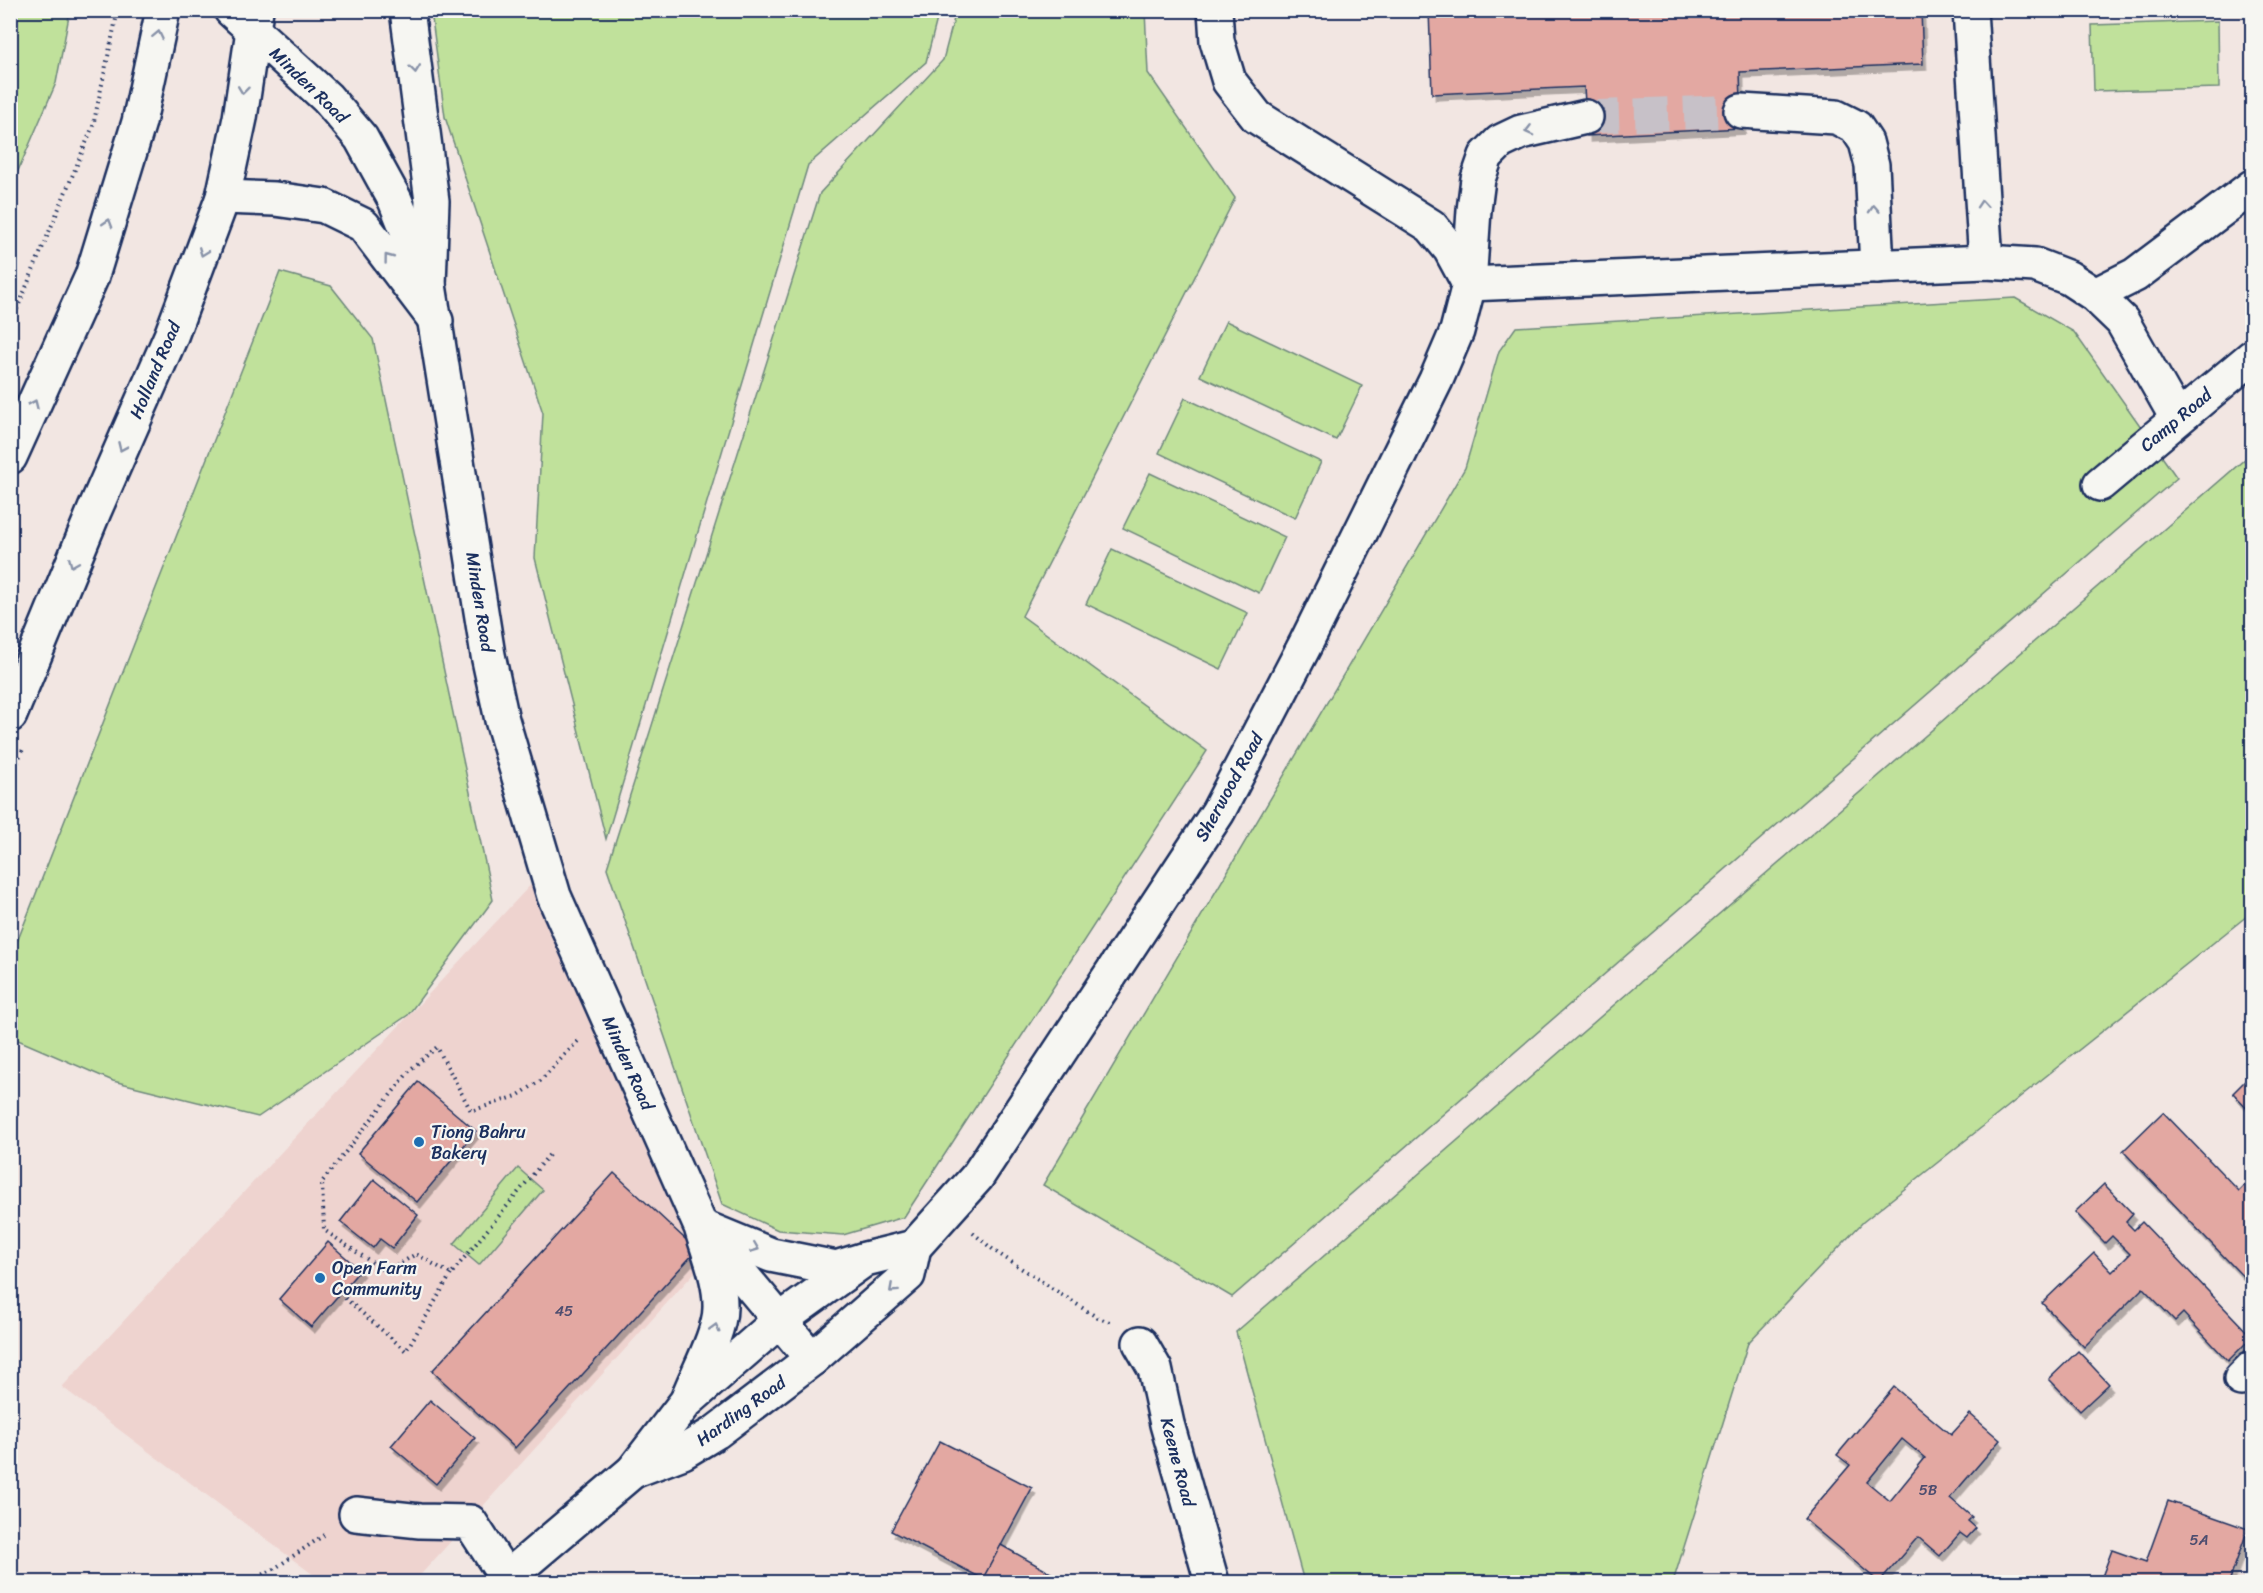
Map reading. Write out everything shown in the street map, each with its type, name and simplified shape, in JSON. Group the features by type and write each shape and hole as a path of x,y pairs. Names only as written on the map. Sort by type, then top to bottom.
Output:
{"street":[{"path":"10,457 92,276 139,122 163,10"},
{"path":"407,10 432,201 429,285"},
{"path":"1215,10 1217,41 1229,81 1257,117 1431,226 1450,249 1469,284 1986,262 2035,265 2069,278 2095,295 2122,321 2177,418"},
{"path":"1970,10 1986,262"},
{"name":"Minden Road","path":"247,18 327,98 361,138 395,200 429,285 488,655 508,742 554,896 701,1227 715,1273 720,1309 712,1339 686,1402"},
{"name":"Holland Road","path":"10,715 95,509 171,336 223,197 240,118 245,75 247,18"},
{"path":"1741,111 1836,117 1856,127 1866,142 1872,165 1877,267"},
{"name":"Sherwood Road","path":"812,1359 908,1275 914,1247 977,1177 1218,812 1302,652 1436,380 1457,331 1469,284 1478,179 1486,156 1500,142 1521,132 1586,117"},
{"path":"2095,295 2135,275 2253,187"},
{"path":"223,197 275,199 324,206 363,225 436,321"},
{"name":"Camp Road","path":"2100,484 2253,357"},
{"path":"701,1227 771,1255 836,1268 914,1247"},
{"name":"Minden Road","path":"701,1227 812,1359"},
{"path":"779,1321 865,1259"},
{"name":"Harding Road","path":"504,1581 633,1471 686,1402 779,1321"},
{"name":"Keene Road","path":"1140,1343 1155,1369 1167,1424 1212,1582"},
{"name":"Harding Road","path":"633,1471 683,1452 716,1432 812,1359"},
{"path":"356,1514 420,1521 470,1522 504,1581"}],"path":[{"path":"10,326 93,126 118,10"},
{"path":"10,779 24,746"},
{"path":"451,1274 416,1254 386,1272 324,1230 322,1182 411,1069 437,1047 471,1111 517,1096 540,1081 583,1036"},
{"path":"345,1298 406,1351 451,1274 549,1155"},
{"path":"253,1582 356,1514"}],"shaded area":[{"path":"537,878 705,1261 414,1582 323,1582 62,1387"}],"green space":[{"path":"11,10 70,11 56,83 11,187"},
{"path":"431,11 939,11 926,62 808,165 606,839 535,558 543,413 445,117"},
{"path":"956,11 1145,11 1148,73 1235,198 1022,616 1207,751 904,1217 843,1235 778,1230 722,1204 607,868 820,193 943,60"},
{"path":"2218,21 2219,88 2094,91 2092,25"},
{"path":"280,272 331,286 373,339 493,900 408,1015 258,1117 113,1081 11,1037 10,960"},
{"path":"2015,298 2074,332 2177,478 1232,1297 1043,1185 1465,468 1499,351 1516,327"},
{"path":"1226,321 1362,386 1336,440 1200,376"},
{"path":"1185,398 1321,462 1295,518 1159,453"},
{"path":"2252,453 2252,912 1863,1222 1748,1343 1673,1582 1304,1582 1236,1332"},
{"path":"1150,473 1285,537 1259,593 1123,528"},
{"path":"1112,549 1248,613 1221,669 1086,604"},
{"path":"518,1168 543,1190 479,1265 454,1244"}],"building":[{"path":"1429,10 1921,10 1923,64 1740,72 1742,128 1587,136 1584,87 1432,94"},
{"path":"2252,1074 2252,1113 2233,1093"},
{"path":"418,1082 476,1131 417,1202 358,1153"},
{"path":"2163,1112 2239,1191 2252,1178 2252,1286 2123,1151"},
{"path":"614,1173 697,1250 515,1448 432,1371"},
{"path":"374,1179 418,1215 392,1248 380,1239 373,1248 340,1222"},
{"path":"2104,1184 2133,1214 2126,1222 2134,1230 2142,1222 2252,1337 2228,1361 2183,1313 2175,1321 2143,1288 2084,1347 2042,1303 2094,1253 2112,1272 2130,1254 2112,1236 2105,1243 2075,1212"},
{"path":"328,1242 360,1270 311,1327 279,1299"},
{"path":"2078,1351 2109,1384 2080,1411 2049,1379"},
{"path":"1894,1387 1951,1435 1970,1414 2000,1440 1950,1498 1972,1517 1968,1521 1976,1528 1967,1538 1960,1533 1940,1556 1918,1537 1879,1582 1804,1519 1850,1465 1837,1455","holes":["1902,1439 1925,1458 1890,1501 1867,1482"]},
{"path":"430,1400 475,1438 436,1484 391,1446"},
{"path":"940,1441 1032,1488 983,1579 891,1531"},
{"path":"2168,1501 2248,1529 2229,1582 2100,1582 2112,1550 2146,1562"},
{"path":"1001,1545 1056,1576 1052,1582 981,1582"}],"tunnel":[{"path":"1586,117 1741,111"}],"place":[{"name":"Tiong Bahru Bakery","path":"419,1142"},
{"name":"Open Farm Community","path":"320,1278"}]}
